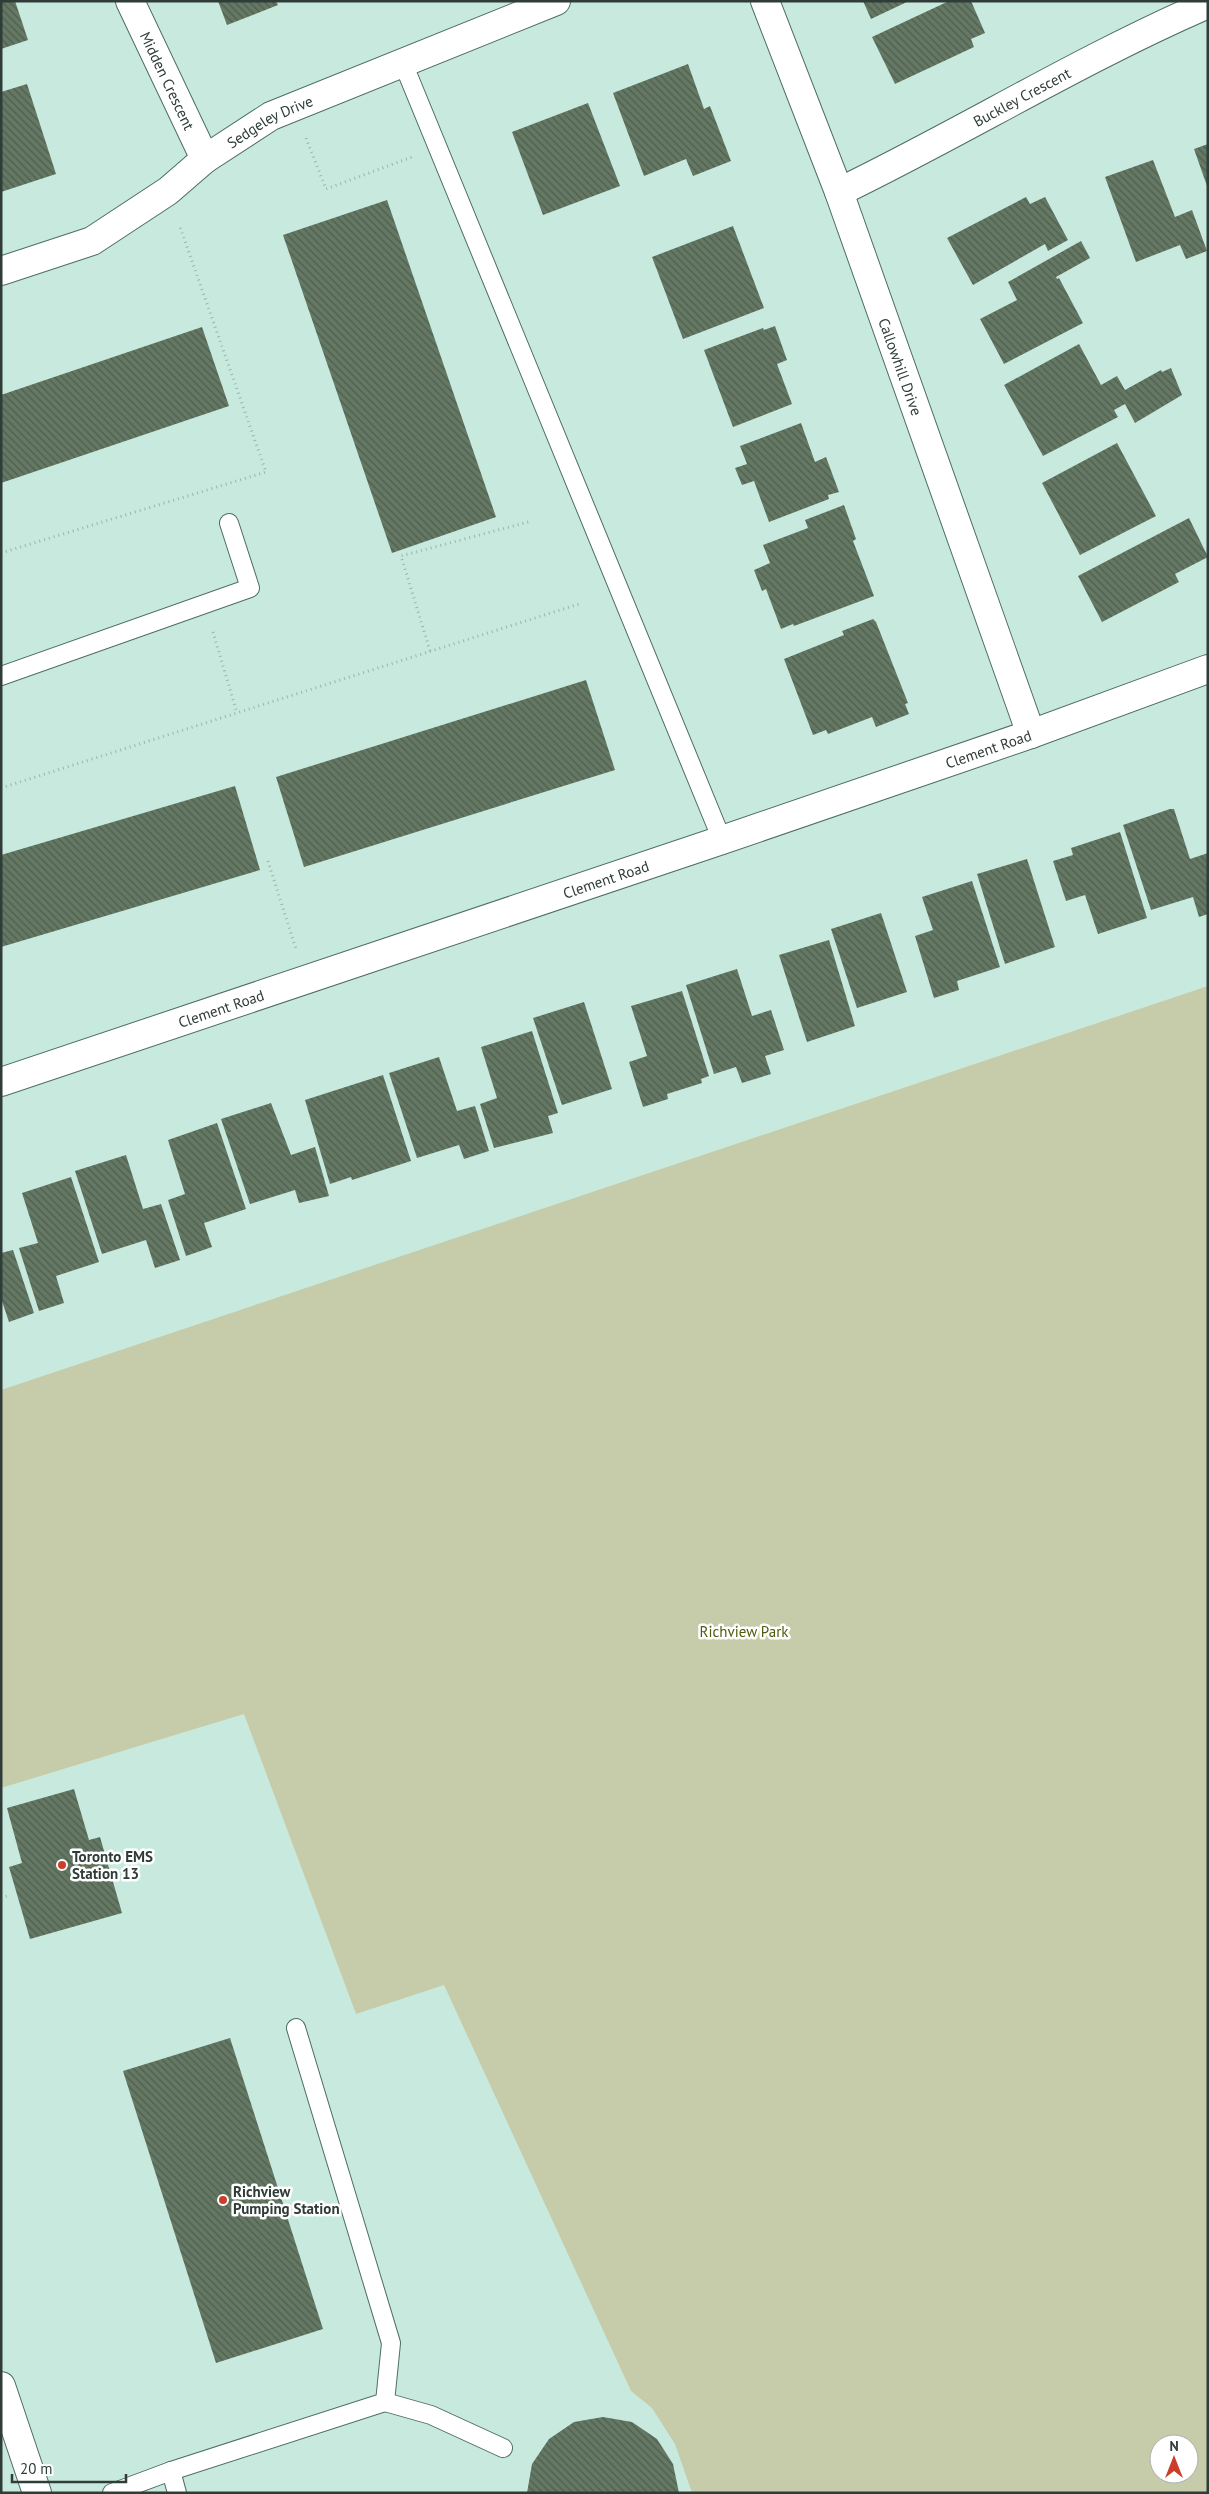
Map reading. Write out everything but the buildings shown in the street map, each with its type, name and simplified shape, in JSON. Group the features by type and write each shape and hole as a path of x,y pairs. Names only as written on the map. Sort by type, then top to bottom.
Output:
{"street":[{"name":"Midden Crescent","path":"130,1 204,159"},
{"name":"Sedgeley Drive","path":"1,271 92,241 168,191 204,159 271,116 556,1"},
{"name":"Callowhill Drive","path":"765,1 838,192 1031,734"},
{"name":"Buckley Crescent","path":"838,192 894,166 1127,43 1208,4"},
{"name":"Clement Road","path":"1,1082 722,840 1031,734 1208,669"},
{"path":"1,2386 37,2493"}],"lane":[{"path":"402,63 722,840"},
{"path":"1,676 250,588 229,523"},
{"path":"296,2028 391,2343 385,2402"},
{"path":"112,2493 171,2471 385,2402 431,2415 503,2448"},
{"path":"171,2471 177,2493"}],"path":[{"path":"293,108 326,189 438,148"},
{"path":"1,552 266,472 168,191"},
{"path":"430,651 401,556 532,521"},
{"path":"204,604 237,713"},
{"path":"1,788 580,604"},
{"path":"268,861 290,930"},
{"path":"1,1898 7,1896"}],"green space":[{"name":"Richview Park","path":"1208,986 1208,2493 692,2493 675,2444 652,2408 631,2391 444,1985 356,2014 244,1714 1,1788 1,1390"}],"place":[{"name":"Toronto EMS Station 13","path":"62,1865"},
{"name":"Richview Pumping Station","path":"223,2200"}]}
